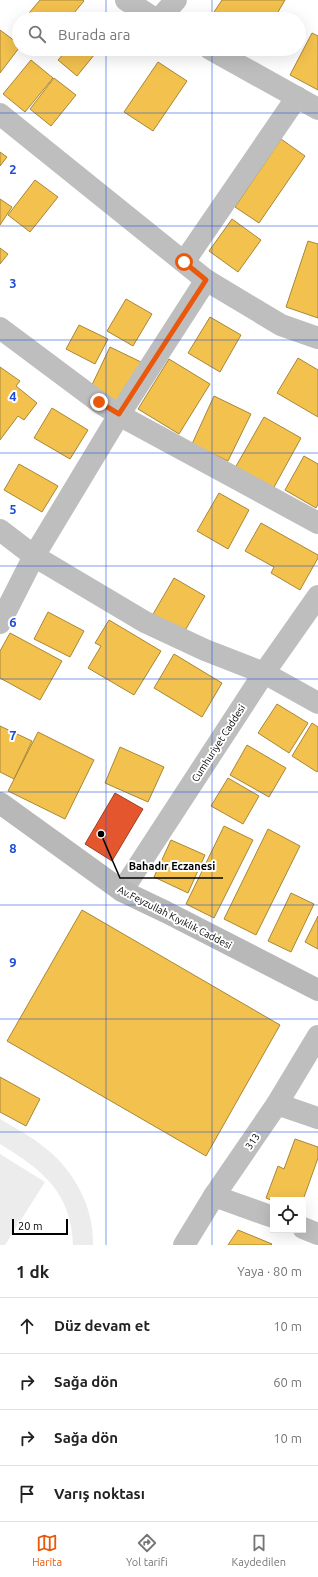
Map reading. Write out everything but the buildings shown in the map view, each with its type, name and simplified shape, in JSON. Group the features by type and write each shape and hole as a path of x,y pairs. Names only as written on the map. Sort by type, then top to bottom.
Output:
{"street":[{"path":"126,0 145,12"},
{"path":"165,12 176,0"},
{"path":"223,56 318,109"},
{"path":"184,262 297,97"},
{"path":"0,114 206,280 281,325 318,338"},
{"path":"0,623 34,556 119,414 206,280"},
{"path":"0,328 99,402 318,523"},
{"path":"0,530 34,556 145,622 205,650 264,673 318,703"},
{"name":"Cumhuriyet Caddesi","path":"122,891 264,673 318,596"},
{"name":"Av.Feyzullah Kıyıklık Caddesi","path":"0,803 122,891 318,990"},
{"name":"313","path":"184,1245 214,1196 277,1104 318,1036"},
{"path":"277,1104 318,1118"},
{"path":"214,1196 270,1216"},
{"path":"306,1229 318,1234"}],"shaded area":[{"path":"0,1119 44,1147 55,1156 73,1178 86,1203 90,1217 93,1245 73,1245 71,1226 67,1210 60,1196 52,1184 41,1173 29,1163 0,1144"},
{"path":"0,1154 45,1182 5,1245 0,1245"}],"place":[{"name":"Bahadır Eczanesi","path":"101,834"}],"route":[{"path":"99,402 119,414 206,280 184,262"}]}
